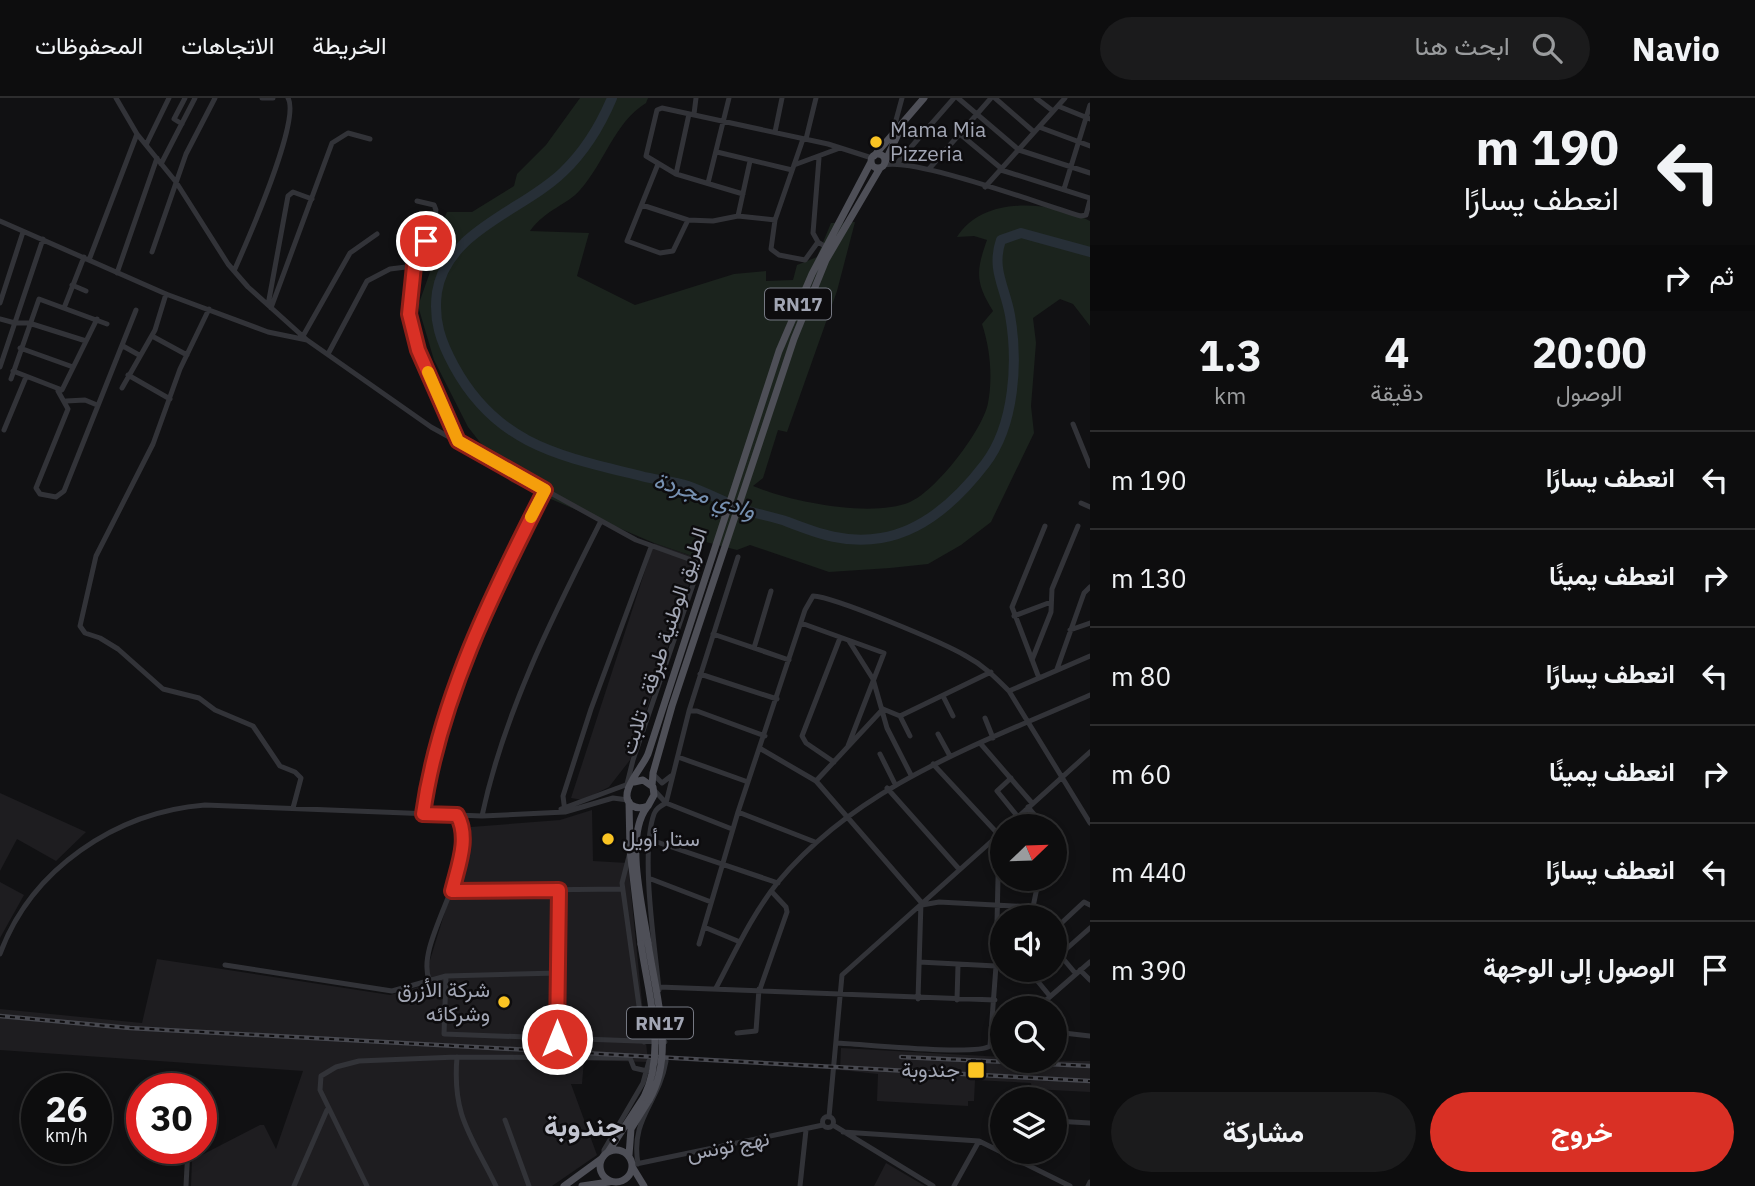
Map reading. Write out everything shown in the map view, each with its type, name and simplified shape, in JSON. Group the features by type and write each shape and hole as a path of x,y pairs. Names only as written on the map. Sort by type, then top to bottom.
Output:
{"main road":[{"name":"الطريق الوطنية طبرقة - تلابت","path":"651,786 724,551 812,291 862,195 883,165 894,139 924,98"},
{"name":"الطريق الوطنية طبرقة - تلابت","path":"630,785 648,754 713,547 779,351 826,247 872,159 894,139"},
{"path":"872,159 883,165"},
{"path":"630,785 651,786"},
{"name":"RN17","path":"630,785 630,850 645,944"},
{"name":"RN17","path":"629,1156 631,1129 646,1099 656,1052 636,852 640,818 649,805 651,786"},
{"path":"628,801 639,808 649,805"},
{"name":"RN17","path":"580,1184 646,1099"},
{"path":"635,1165 629,1177 617,1184 601,1173 604,1155 622,1150 635,1165 644,1186"},
{"name":"RN17","path":"564,1186 617,1184"}],"street":[{"path":"116,98 137,134 176,182 234,271 305,338 387,399 458,441 651,547 699,565 633,760 630,785 565,810"},
{"path":"146,145 169,98"},
{"path":"182,124 174,119 185,98"},
{"path":"117,273 158,161 195,98"},
{"path":"152,251 192,139 215,98"},
{"path":"262,98 273,98"},
{"path":"234,271 271,181 288,127 291,104 288,98"},
{"path":"676,174 696,98"},
{"path":"708,183 729,98"},
{"path":"775,132 782,98"},
{"path":"816,98 775,220 771,243 774,253 806,260 818,242"},
{"path":"894,139 902,98"},
{"path":"898,162 956,98 1019,150 1090,173"},
{"path":"929,169 993,98 1037,130 1090,146"},
{"path":"1036,98 1056,108 1088,118"},
{"path":"985,187 1065,98"},
{"path":"1064,189 1090,106"},
{"path":"743,194 676,174 658,164 645,152 657,110 662,108 723,120 841,147 872,159"},
{"path":"270,307 334,141 348,133 370,139"},
{"path":"64,308 137,134"},
{"path":"883,165 898,162 929,169 1081,216 1086,215 1090,199 1002,169 960,134"},
{"path":"717,152 750,161 793,167 841,147"},
{"path":"819,158 813,233 818,242 826,247"},
{"path":"738,216 750,161"},
{"path":"658,164 627,237 629,243 660,253 673,251 688,220"},
{"path":"270,307 289,193 312,199"},
{"path":"417,201 434,205 436,210 414,266 409,308 416,344 458,441"},
{"path":"642,205 688,220 713,221 738,216 775,220"},
{"path":"0,221 166,294 268,332 305,338"},
{"path":"0,303 23,232"},
{"path":"305,338 350,253 377,234"},
{"path":"0,367 43,239"},
{"path":"279,242 293,250"},
{"path":"328,354 367,281 390,269 414,266"},
{"path":"72,285 86,290"},
{"path":"122,388 152,336 166,294"},
{"path":"10,379 39,299 107,324"},
{"path":"209,309 187,355 153,444 96,556 85,593 80,629 118,649 163,689 199,698 215,710 253,726 280,766 295,772 301,778 293,808"},
{"path":"13,372 58,391 66,401 68,409 36,488 40,494 56,497 64,491 136,310"},
{"path":"0,319 29,323 86,341"},
{"path":"58,391 62,390 74,368 97,319"},
{"path":"152,336 187,355"},
{"path":"123,346 139,355"},
{"path":"20,348 74,368"},
{"path":"128,375 170,399"},
{"path":"4,430 26,377"},
{"path":"66,401 85,400 97,405"},
{"path":"1073,424 1090,466"},
{"path":"423,814 432,760 478,631 545,490"},
{"path":"1081,503 1090,507"},
{"path":"482,816 490,778 530,670 601,521"},
{"path":"1039,678 1014,616 1013,603 1045,526"},
{"path":"1032,660 1048,620 1052,589 1078,526"},
{"path":"565,810 564,796 591,709 651,547"},
{"path":"446,976 444,1034 665,1042 650,839 656,811 666,803 688,711 738,557"},
{"path":"1057,669 1084,593 1090,587"},
{"path":"754,648 771,591"},
{"path":"699,944 738,811 761,750 810,598 821,597 963,654 991,673 1009,691 1088,813 1090,823"},
{"path":"1014,616 1051,602"},
{"path":"801,623 884,653 848,746"},
{"path":"1070,630 1090,623"},
{"path":"713,634 789,660"},
{"path":"834,762 806,743 802,736 840,638"},
{"path":"849,640 873,679 887,728 911,775"},
{"path":"1009,691 1090,657"},
{"path":"900,716 944,698 991,673"},
{"path":"700,674 777,699"},
{"path":"716,988 740,942 778,883 815,842 846,816 887,788 933,764 1090,695"},
{"path":"944,698 953,716"},
{"path":"816,781 883,709"},
{"path":"883,709 900,716 910,736"},
{"path":"688,711 697,711 765,736"},
{"path":"985,718 993,738"},
{"path":"938,734 950,756"},
{"path":"979,743 1011,778 1036,814"},
{"path":"761,750 816,781 921,903 918,999"},
{"path":"1021,814 1090,752"},
{"path":"880,754 895,784"},
{"path":"678,757 748,782"},
{"path":"633,760 639,772 666,803 733,829"},
{"path":"933,764 990,822"},
{"path":"653,773 655,779 662,783 672,773"},
{"path":"1011,778 997,791 1016,814"},
{"path":"887,788 959,869"},
{"path":"0,954 9,932 42,885 79,852 116,828 148,815 188,806 482,816 552,813 613,798 628,801"},
{"path":"649,805 666,803"},
{"path":"738,811 815,842"},
{"path":"429,979 425,963 452,891 464,837 457,815"},
{"path":"640,818 649,817 652,826"},
{"path":"650,839 778,883"},
{"path":"933,1186 833,1125 829,1117 839,992 844,971 990,842"},
{"path":"630,850 622,889 644,1042"},
{"path":"651,879 711,902"},
{"path":"452,891 622,889"},
{"path":"557,1039 559,890"},
{"path":"921,903 998,905 999,891"},
{"path":"737,1033 756,1031 760,989 787,912 786,907 772,892"},
{"path":"1067,918 1084,902 1090,905"},
{"path":"704,927 740,942"},
{"path":"1067,949 1089,930"},
{"path":"919,962 990,966"},
{"path":"1038,982 1049,995 1090,962"},
{"path":"225,965 388,990 446,976 558,973"},
{"path":"957,1000 958,965"},
{"path":"1067,965 1090,980"},
{"path":"659,987 990,1000"},
{"path":"1067,1034 1090,1037"},
{"path":"837,1043 986,1049 990,1046"},
{"path":"367,1186 327,1110 319,1083 321,1076 336,1067 359,1061 457,1056 629,1058 634,1068 647,1071"},
{"path":"457,1056 456,1091 459,1113 496,1186"},
{"path":"604,1155 604,1150 643,1083 649,1061 666,1061 661,1085 636,1132 635,1165"},
{"path":"293,1186 327,1110"},
{"path":"823,1125 824,1119 829,1117"},
{"path":"505,1120 529,1186"},
{"path":"1067,1122 1090,1123"},
{"name":"نهج تونس","path":"635,1165 833,1125"},
{"path":"800,1186 806,1130"},
{"path":"844,1132 979,1141 990,1146"},
{"path":"954,1186 979,1141"},
{"path":"186,1186 187,1164"},
{"path":"1027,1164 1070,1186"}],"shaded area":[{"path":"580,98 648,98 626,121 580,190 543,217 530,231 589,233 577,276 635,305 734,274 766,271 766,281 793,280 797,265 817,257 831,223 855,222 837,291 787,432 778,430 763,478 753,486 788,498 854,508 894,507 921,496 932,486 968,443 984,415 990,393 990,363 982,324 993,311 983,292 979,276 987,240 974,236 957,237 969,223 1000,208 1037,206 1074,214 1090,221 1090,326 1073,304 1060,299 1033,318 1036,343 1031,406 1034,433 991,522 961,545 928,564 829,572 750,545 737,550 706,542 698,558 654,543 511,482 468,427 434,360 418,306 442,238 443,221 447,212 472,212 514,186 517,174 546,145"},
{"path":"654,543 698,558 630,760 609,787 583,800 571,798"},
{"path":"0,793 86,832 56,861 17,839 0,871"},
{"path":"592,810 593,861 628,863 648,1062 584,1060 582,1084 571,1084 597,1155 552,1186 191,1186 192,1164 217,1164 217,1147 260,1125 264,1125 276,1149 303,1071 0,1050 0,1009 142,1023 157,959 390,995 422,986 471,827 560,820"},
{"path":"0,882 24,895 0,938"},
{"path":"841,1048 990,1056 990,1073 1067,1073 1067,1061 1090,1061 1090,1092 1067,1091 1067,1087 1032,1087 1031,1083 975,1080 974,1101 968,1101 968,1106 877,1101 878,1074 840,1070"},
{"path":"886,1163 925,1186 874,1186"}],"waterway":[{"name":"وادي مجردة","path":"612,98 603,118 571,164 547,186 471,237 455,253 444,271 437,292 437,322 442,340 471,393 490,414 511,430 558,453 611,469 688,486 748,511 833,537 869,540 897,534 926,520 952,501 985,464 1003,431 1012,392 1014,352 1010,315 998,269 1001,240 1021,233 1090,252"}],"railway":[{"path":"0,1016 130,1028 1090,1081"},
{"path":"901,1057 1090,1066"}],"slow traffic":[{"path":"428,372 458,441 545,490 531,517"}],"place":[{"name":"Mama Mia Pizzeria","path":"876,142"},
{"name":"ستار أويل","path":"608,839"},
{"name":"شركة الأزرق وشركائه","path":"504,1002"},
{"name":"جندوبة","path":"976,1070"}],"district":[{"name":"جندوبة","path":"584,1126"}],"route":[{"path":"426,241 414,266 410,284 409,314 418,350 458,441 545,490 478,631 432,760 423,814 457,815 462,825 464,837 452,891 559,890 557,1039"}]}
